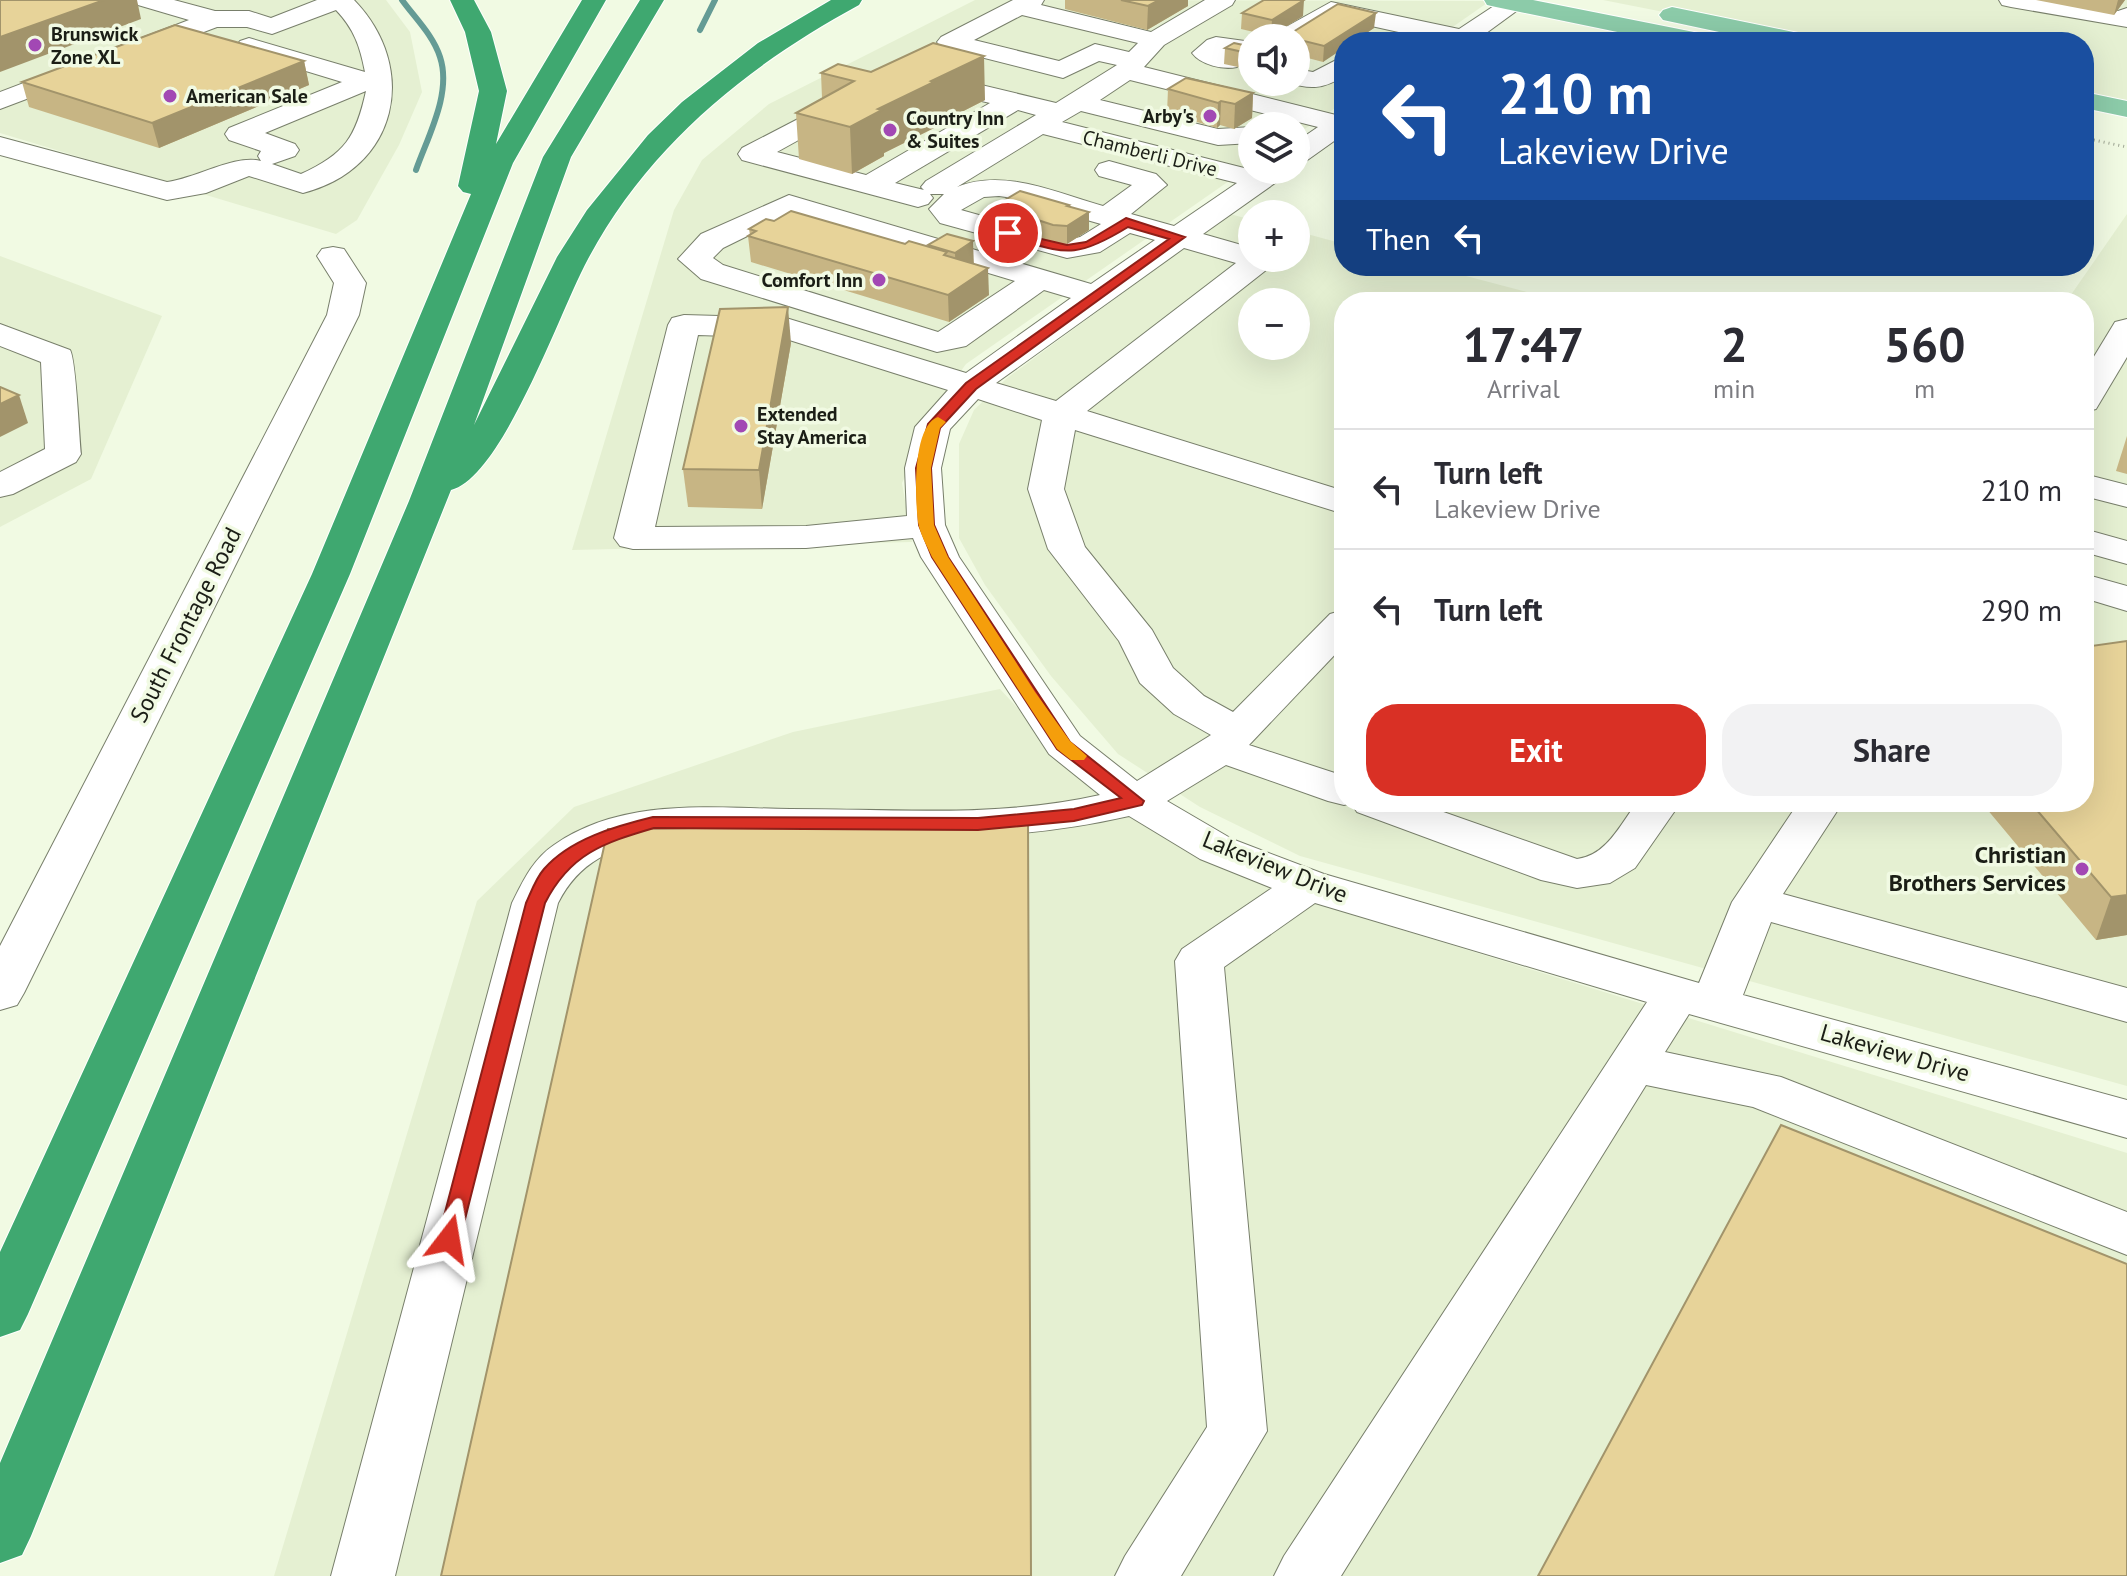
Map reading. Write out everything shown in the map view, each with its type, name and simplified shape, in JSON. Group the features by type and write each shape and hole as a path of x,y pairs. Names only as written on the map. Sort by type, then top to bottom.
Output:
{"highway":[{"path":"331,574 468,210 493,91 478,32 462,0"},
{"path":"0,1314 331,574 499,163 594,0"},
{"path":"0,1536 428,501 557,157 652,0"},
{"path":"428,501 483,440 574,255 637,162 701,98 757,55 804,23 850,0"}],"main road":[{"path":"1599,0 1754,32"},
{"path":"1505,2 1654,32"},
{"path":"2094,102 2127,109"},
{"path":"2094,121 2127,128"}],"street":[{"path":"248,166 303,184 340,167 352,156 374,118 374,82 373,47 362,23 340,0 233,42 374,82"},
{"path":"868,228 1059,113 1131,66 1155,40 1220,0"},
{"path":"2011,0 2124,20 2127,16"},
{"path":"153,1 214,19 249,19 272,26"},
{"path":"1469,32 1505,2"},
{"path":"1155,40 1025,3 950,42 1063,70 1095,52 1158,78 1334,120"},
{"path":"1310,33 1331,10 1430,32"},
{"path":"0,101 214,19"},
{"path":"1389,32 1403,25"},
{"path":"1228,61 1205,53 1216,45 1238,48"},
{"path":"1310,63 1318,81 1334,68"},
{"path":"899,73 1059,113 1109,110 1218,137 1238,136"},
{"path":"1109,110 1158,78"},
{"path":"0,146 167,191 196,187 285,150 239,134 374,82"},
{"path":"872,88 752,154 918,198"},
{"path":"871,185 1014,101"},
{"name":"Chamberli Drive","path":"1059,113 1140,150 1238,169"},
{"path":"1310,145 1334,128"},
{"path":"1057,202 1140,150"},
{"path":"1109,170 1146,180 1152,185 1116,220 1089,245 1067,249 951,217 944,212 946,206 983,187 1008,188 1116,220 1238,254"},
{"name":"Lakeview Drive","path":"1254,184 971,386 933,427 923,468 926,525 940,557 1064,745 1135,801 1216,849 1308,885 1696,999 2127,1119"},
{"path":"1039,279 954,339 937,342 712,272 694,259 712,241 789,204 1096,295"},
{"name":"South Frontage Road","path":"0,993 343,315 350,283 333,256"},
{"path":"1244,272 1061,414 1046,489 1067,549 1138,639 1155,674 1229,741 1261,761 1334,787"},
{"path":"926,525 806,537 633,538 684,325 786,328 1334,500"},
{"path":"2102,392 2127,329"},
{"path":"0,334 58,357 58,404 63,454 0,486"},
{"path":"2094,488 2127,496"},
{"path":"2094,543 2127,553"},
{"path":"2094,589 2127,599"},
{"path":"363,1576 535,903 551,873 579,851 615,833 653,822 978,824 1074,815 1135,801 1229,741 1334,632"},
{"path":"1400,812 1557,870 1587,875 1612,867 1652,812"},
{"path":"1306,1576 1633,1064 1696,999 1814,812"},
{"path":"1147,1576 1237,1431 1199,961 1308,885"},
{"path":"1755,902 2127,1005"},
{"path":"1633,1064 1763,1090 2127,1234"}],"path":[{"path":"2094,140 2127,147"}],"shaded area":[{"path":"0,0 386,0 410,32 422,92 399,145 357,220 336,234 0,133"},
{"path":"975,0 1490,1 1445,32 1334,32 1334,109 1310,125 1310,112 1238,112 1238,175 966,364 948,389 902,483 912,542 572,550 674,210 702,160 769,104"},
{"path":"1603,0 2127,0 2127,104 2094,97 2094,32 1765,32"},
{"path":"1230,214 1238,216 1238,272 1310,272 1310,235 1334,241 1334,276 1466,276 1527,292 1334,292 1334,812 2094,812 2094,292 2073,292 2084,276 2094,276 2094,262 2127,214 2127,1086 1300,856 1200,807 1118,754 1051,676 985,585 959,538 959,444 974,410 1007,378"},
{"path":"0,256 162,316 91,479 0,527"},
{"path":"1000,689 1104,801 1276,891 2127,1153 2127,1576 274,1576 477,901 574,807 793,732"}],"building":[{"path":"0,0 104,0 0,37"},
{"path":"1121,0 1159,0 1148,6"},
{"path":"1264,0 1304,0 1272,20 1242,13"},
{"path":"1338,4 1376,13 1346,32 1334,32 1334,40 1324,46 1310,42 1310,24 1306,24"},
{"path":"175,25 304,61 152,123 22,82"},
{"path":"933,43 984,56 878,109 882,110 850,127 796,113 854,81 821,73 838,64 871,72"},
{"path":"1234,43 1238,44 1238,51 1225,48"},
{"path":"1186,78 1238,90 1238,96 1248,96 1235,104 1218,103 1168,89"},
{"path":"1020,191 1089,212 1067,226 1053,225 995,206"},
{"path":"791,211 905,244 909,241 988,268 948,295 748,236 756,231 749,229 766,219 774,221"},
{"path":"947,234 973,241 955,253 928,245"},
{"name":"Extended Stay America","path":"788,307 759,470 683,469 720,309"},
{"path":"0,387 19,395 0,404"},
{"path":"2127,641 2127,895 2111,897 2039,812 2094,812 2094,646"},
{"path":"1028,824 1031,1576 441,1576 608,829"},
{"path":"1781,1125 2127,1264 2127,1576 1538,1576"}],"waterway":[{"path":"402,0 433,41 443,71 441,100 416,170"},
{"path":"700,30 715,0"}],"slow traffic":[{"path":"938,422 933,427 923,468 926,525 940,557 1027,693 1064,745 1078,756"}],"place":[{"name":"Brunswick Zone XL","path":"35,45"},
{"name":"American Sale","path":"170,96"},
{"name":"Arby's","path":"1210,116"},
{"name":"Country Inn & Suites","path":"890,130"},
{"name":"Comfort Inn","path":"879,280"},
{"name":"Extended Stay America","path":"741,426"},
{"name":"Christian Brothers Services","path":"2082,869"}],"route":[{"path":"449,1239 535,903 551,873 579,851 615,833 653,822 978,824 1074,815 1135,801 1064,745 940,557 926,525 923,468 933,427 971,386 1178,237 1126,222 1089,245 1067,249 1008,233"}]}
